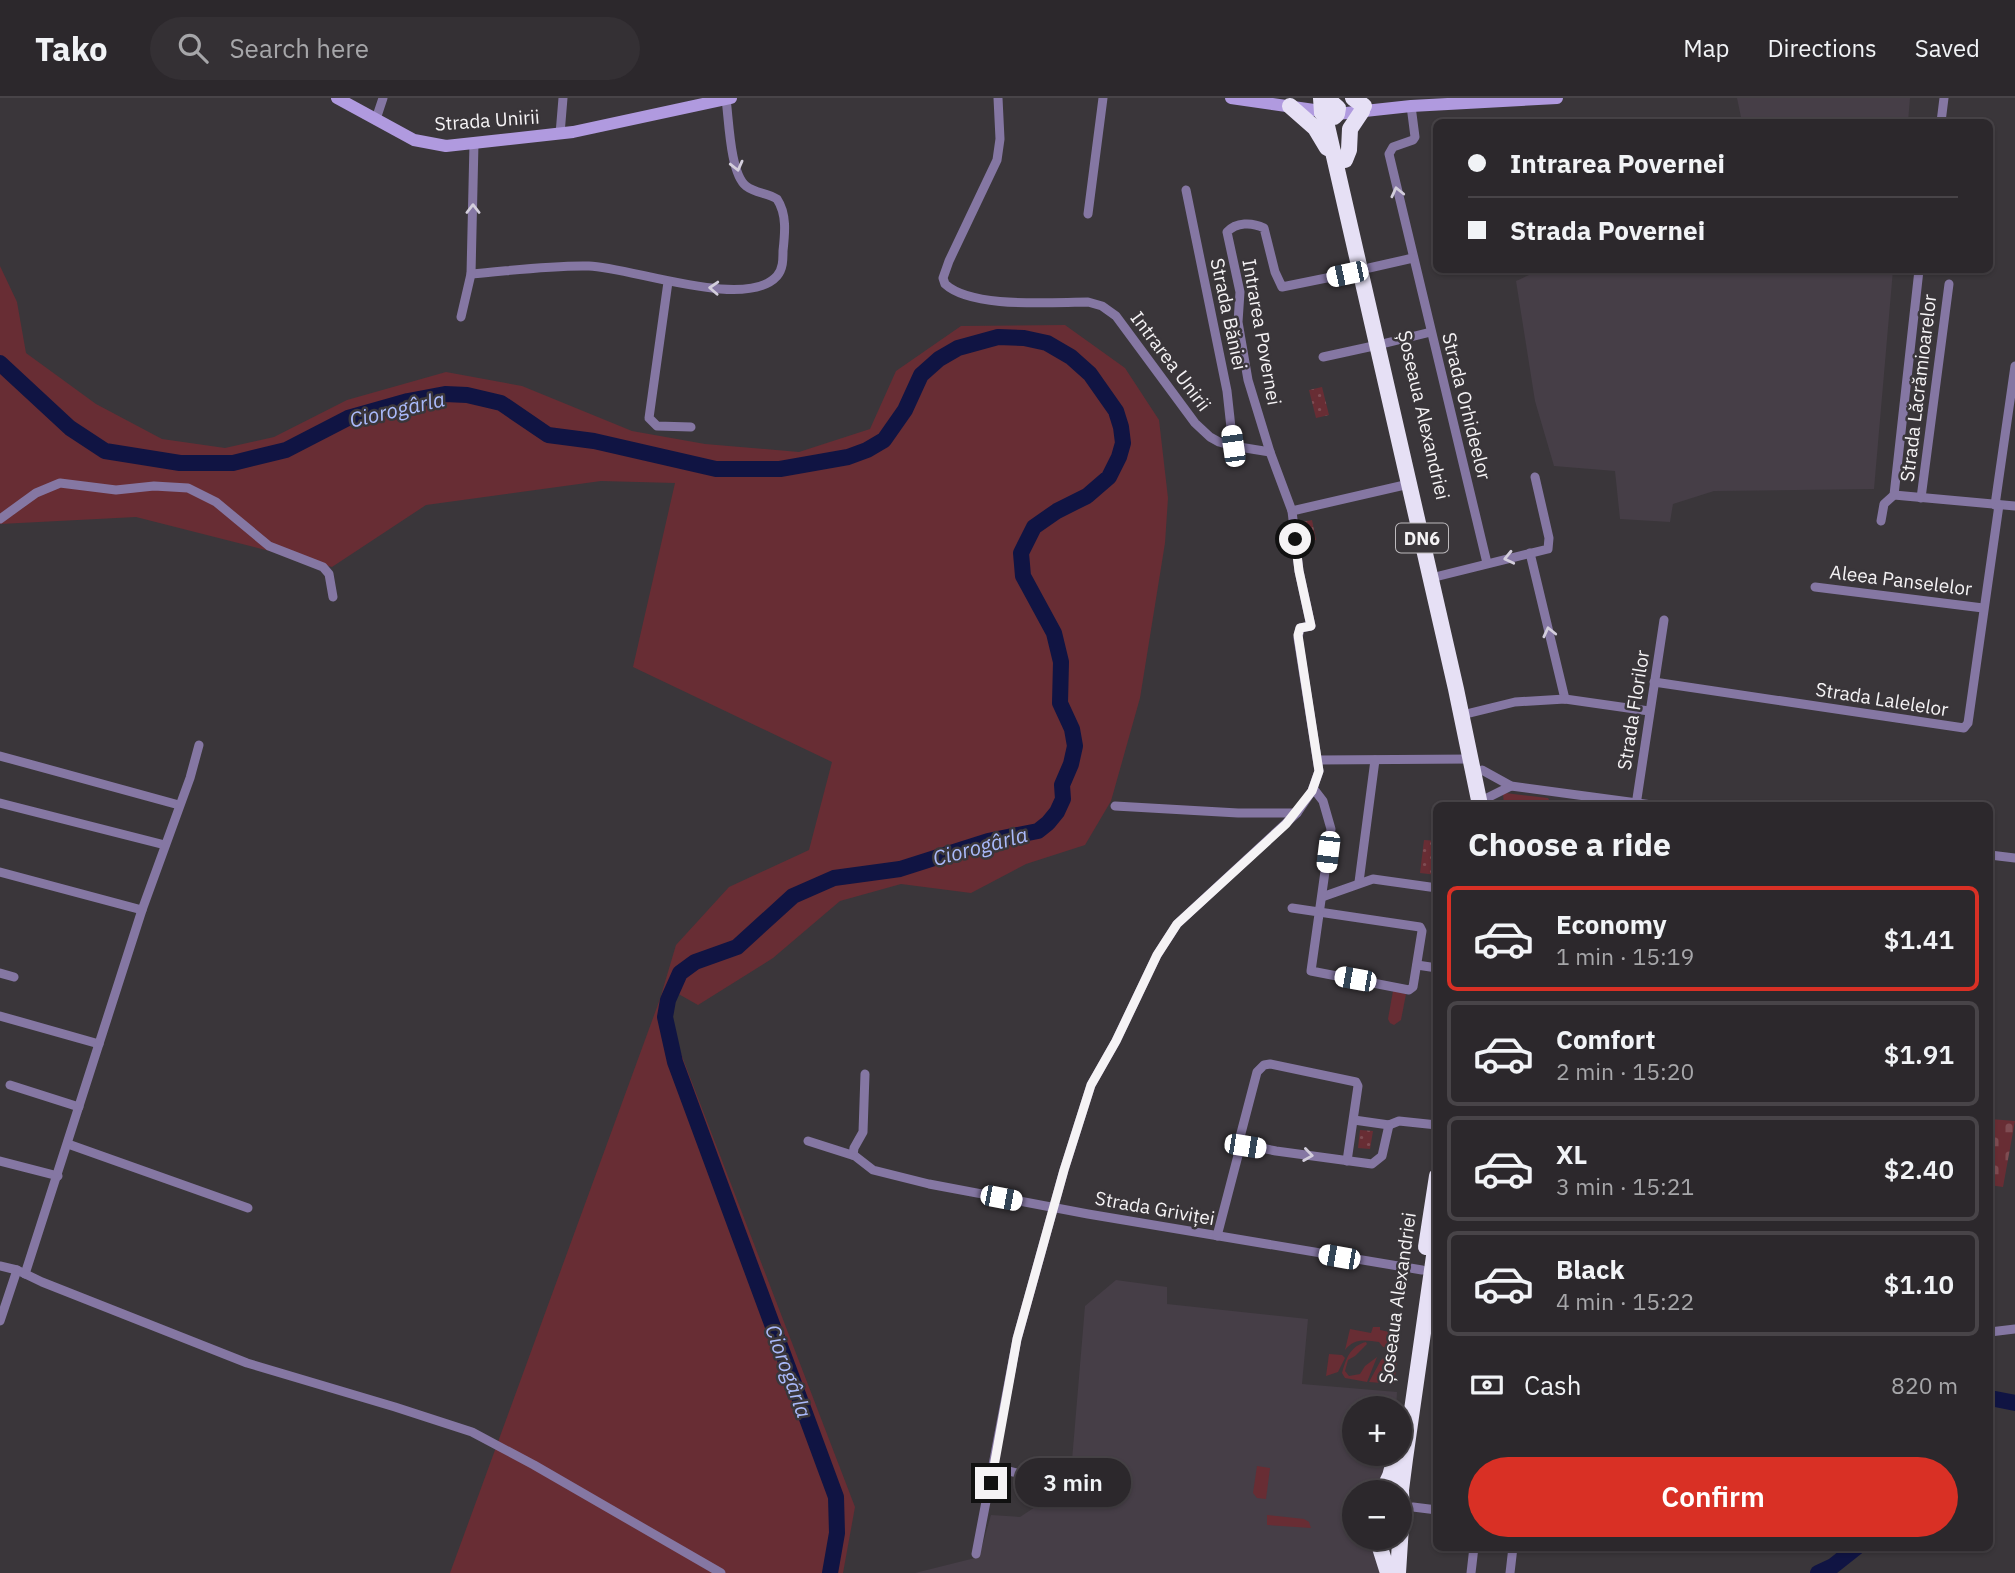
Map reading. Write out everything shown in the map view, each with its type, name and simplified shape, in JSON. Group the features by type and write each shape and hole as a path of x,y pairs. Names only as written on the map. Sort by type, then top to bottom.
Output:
{"highway":[{"path":"1290,106 1315,128 1341,165 1349,150 1350,130 1360,105"},
{"name":"Șoseaua Alexandriei","path":"1329,107 1470,713 1477,765"},
{"name":"Șoseaua Alexandriei","path":"1382,344 1409,484 1485,802"},
{"name":"Șoseaua Alexandriei","path":"1402,1480 1433,1231"},
{"name":"Șoseaua Alexandriei","path":"1406,1396 1430,1272"},
{"path":"1381,1550 1388,1573"},
{"name":"Șoseaua Alexandriei","path":"1398,1573 1400,1550"}],"main road":[{"name":"Strada Unirii","path":"337,98 405,136 424,143 446,146 560,134 729,99"},
{"path":"1231,98 1290,106 1360,105 1381,108 1557,98"}],"street":[{"path":"376,119 383,98"},
{"path":"560,134 563,98"},
{"name":"Intrarea Unirii","path":"998,98 998,160 949,261 943,278 945,284 954,290 994,300 1088,302 1102,306 1116,316 1195,423 1210,437 1233,446"},
{"path":"1088,214 1103,98"},
{"path":"1941,119 1944,98"},
{"path":"471,274 590,266 710,288 756,287 775,279 782,268 785,228 782,210 777,199 747,187 739,177 729,99"},
{"name":"Strada Orhideelor","path":"1411,106 1415,138 1393,147 1389,154 1488,563"},
{"path":"461,317 471,274 474,143"},
{"name":"Strada Băniei","path":"1186,190 1227,391 1233,446"},
{"name":"Intrarea Povernei","path":"1313,788 1319,771 1318,757 1298,638 1300,628 1311,626 1299,571 1292,511 1248,380 1238,322 1240,292 1227,232 1239,224 1264,228 1275,272 1282,287 1365,269"},
{"path":"1365,269 1413,258"},
{"path":"1894,495 1919,273"},
{"path":"668,282 649,418 657,426 691,427"},
{"name":"Strada Lăcrămioarelor","path":"1921,498 1949,284"},
{"path":"1323,356 1431,332"},
{"name":"Strada Lalelelor","path":"1654,682 1964,728 1968,723 2015,366"},
{"path":"1233,446 1270,452"},
{"path":"1439,576 1546,550 1550,545 1535,477"},
{"path":"0,519 36,493 60,483 116,490 154,486 188,488 216,502 269,546 323,567 329,574 333,597"},
{"path":"1292,511 1409,484"},
{"name":"Strada Lăcrămioarelor","path":"1881,521 1884,504 1894,495 2015,506"},
{"path":"1530,553 1565,699"},
{"name":"Aleea Panselelor","path":"1815,587 1983,608"},
{"name":"Strada Florilor","path":"1636,802 1664,620"},
{"path":"1470,713 1516,702 1565,699 1650,711"},
{"path":"0,1321 58,1176 142,910 199,745"},
{"path":"0,756 179,805"},
{"path":"1318,757 1477,765 1511,786 1616,802"},
{"path":"1359,882 1375,760"},
{"path":"1486,802 1497,791 1511,786"},
{"path":"976,1554 1013,1355 1091,1085 1167,938 1184,916 1297,813 1313,788 1323,801 1331,825 1320,912 1311,971 1409,990 1414,986 1422,931 1418,926 1320,912 1292,908"},
{"path":"0,803 165,845"},
{"path":"1115,806 1238,813 1297,813"},
{"path":"1993,855 2015,858"},
{"path":"0,872 142,910"},
{"path":"1322,897 1373,879 1433,887"},
{"path":"1417,965 1433,967"},
{"path":"0,973 15,977"},
{"path":"0,1016 99,1044"},
{"path":"1217,1236 1257,1072 1261,1068 1270,1064 1354,1081 1358,1086 1347,1161"},
{"path":"853,1155 863,1132 865,1074"},
{"path":"10,1085 79,1107"},
{"path":"1354,1120 1389,1125 1399,1121 1433,1125"},
{"path":"1241,1144 1372,1164 1380,1160 1389,1125"},
{"name":"Strada Griviței","path":"808,1141 853,1155 865,1166 889,1175 1054,1208 1430,1272"},
{"path":"68,1144 248,1208"},
{"path":"0,1161 58,1176"},
{"path":"0,1266 247,1363 472,1432 720,1573"},
{"path":"1993,1332 2015,1329"},
{"path":"994,1467 1046,1481"},
{"path":"1412,1515 1433,1511"},
{"path":"1471,1573 1474,1551"},
{"path":"1510,1573 1513,1551"}],"shaded area":[{"path":"1737,98 1910,98 1908,119 1741,119"},
{"path":"1533,273 1893,273 1874,489 1714,491 1673,504 1670,522 1620,519 1615,471 1554,466 1535,401 1516,281"},
{"path":"1116,1280 1167,1287 1167,1304 1308,1319 1302,1384 1397,1392 1397,1396 1342,1396 1342,1466 1392,1466 1391,1480 1342,1480 1342,1550 1386,1550 1385,1573 915,1573 979,1557 991,1515 1020,1517 1070,1484 1085,1306"}],"green space":[{"path":"0,266 17,302 26,353 96,404 162,439 225,448 274,437 347,400 446,372 522,386 632,431 705,444 799,452 870,429 896,371 961,326 1065,325 1125,368 1159,420 1168,498 1165,543 1140,698 1111,801 1085,845 1026,864 971,893 901,884 840,901 773,958 698,1005 675,992 660,999 676,945 729,887 809,850 832,762 633,667 675,483 601,481 426,505 332,567 136,517 0,524"},
{"path":"1322,387 1329,415 1316,418 1309,390"},
{"path":"1312,520 1316,540 1306,542 1303,522"},
{"path":"1503,794 1548,798 1550,802 1504,802"},
{"path":"1424,840 1433,841 1433,875 1420,873"},
{"path":"1393,991 1406,994 1401,1020 1394,1025 1388,1019"},
{"path":"660,999 855,1507 843,1573 450,1573"},
{"path":"1993,1119 2015,1121 2003,1187 1993,1185"},
{"path":"1360,1130 1373,1131 1370,1149 1358,1148"},
{"path":"1373,1327 1400,1334 1399,1348 1383,1347 1379,1342 1364,1340 1352,1343 1345,1350 1350,1329 1371,1333"},
{"path":"1366,1342 1355,1356 1348,1360 1345,1371 1349,1376 1360,1374 1365,1366 1377,1357 1367,1382 1345,1378 1342,1373 1350,1354"},
{"path":"1329,1354 1342,1355 1345,1358 1338,1372 1326,1376"},
{"path":"1389,1354 1398,1355 1394,1384 1369,1382 1381,1360"},
{"path":"1257,1466 1270,1468 1266,1499 1257,1498 1253,1493"},
{"path":"1267,1515 1304,1519 1309,1522 1311,1528 1267,1525"}],"waterway":[{"name":"Ciorogârla","path":"0,363 70,428 105,451 180,463 233,463 286,450 348,418 445,394 467,395 501,403 548,435 594,441 716,469 780,469 848,457 884,440 905,410 921,375 939,359 958,348 998,337 1024,338 1047,343 1071,357 1090,374 1116,411 1123,443 1109,477 1087,496 1057,511 1034,527 1021,553 1023,576 1054,633 1061,662 1060,703 1072,729 1075,746 1062,785 1063,799 1057,812 1038,831 988,841 900,869 834,878 793,896 737,947 695,962 680,973 668,1000 665,1017 675,1062 836,1497 837,1533 830,1573"},
{"name":"Ciorogârla","path":"1993,1399 2015,1403"},
{"name":"Ciorogârla","path":"1818,1573 1833,1566 1852,1551"}],"route":[{"path":"991,1483 1017,1339 1064,1170 1091,1085 1116,1041 1157,955 1177,924 1297,813 1319,771 1298,635 1300,628 1311,626 1295,539"}]}
